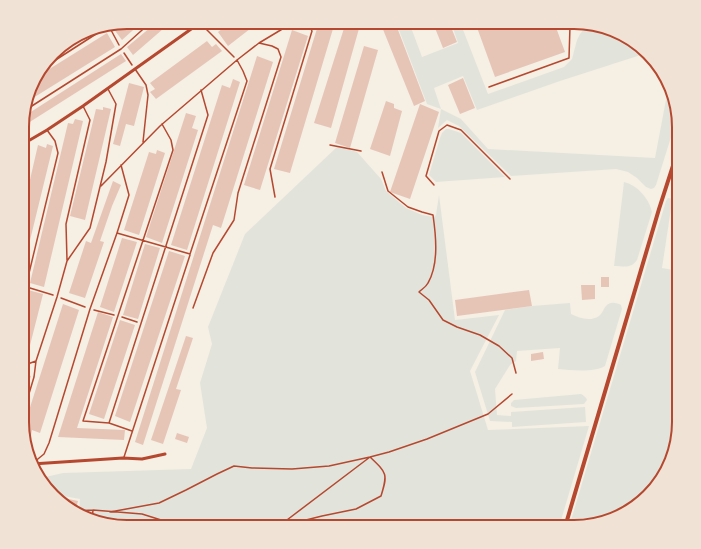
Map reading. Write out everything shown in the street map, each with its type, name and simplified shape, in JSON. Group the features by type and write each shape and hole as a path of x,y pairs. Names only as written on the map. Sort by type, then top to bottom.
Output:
{"street":[{"path":"29,140 108,89 191,29"},
{"path":"567,520 672,169"},
{"path":"38,464 123,458 142,459 165,454"}],"lane":[{"path":"31,106 121,49 143,29"},
{"path":"100,186 143,142 201,90 236,60 259,43 282,29"},
{"path":"275,197 270,169 312,31 311,29"},
{"path":"489,87 569,58 570,29"},
{"path":"57,59 96,34"},
{"path":"193,308 213,253 234,220 238,193 281,56 278,49 259,43"},
{"path":"123,458 248,81 236,60"},
{"path":"135,69 146,84 148,95 143,142"},
{"path":"67,261 90,228 106,162 116,104 108,89"},
{"path":"109,423 208,115 201,90"},
{"path":"29,394 34,377 36,361 67,261 66,224 90,120 83,106"},
{"path":"132,431 109,423 83,421 172,150 171,140 162,124"},
{"path":"434,185 426,176 439,131 447,125 461,130 510,179"},
{"path":"29,270 58,153 55,141 47,130"},
{"path":"37,460 44,454 49,443 90,309 129,196 121,165"},
{"path":"117,233 190,254"},
{"path":"29,364 36,361"}],"path":[{"path":"207,29 236,60"},
{"path":"330,144 361,151"},
{"path":"382,172 388,191 408,207 434,215 436,238 434,269 427,284 419,292 429,300 443,320 457,327 480,335 499,346 512,358 516,373"},
{"path":"29,287 90,309"},
{"path":"110,512 160,503 234,466 292,469 329,466 389,452 427,439 488,414 512,394"},
{"path":"287,520 370,457"},
{"path":"306,520 356,509 381,496 386,482 383,470 370,457"},
{"path":"86,511 93,510 142,514 161,520"}],"shaded area":[{"path":"399,29 412,29 422,57 458,43 453,29 463,29 488,94 564,67 572,59 577,40 584,30 611,36 623,42 641,55 477,110 463,76 434,88 441,109 427,104"},
{"path":"667,95 671,114 672,134 656,185 651,189 646,187 628,172 616,169 511,176 459,126 447,120 438,128 441,109 461,119 488,149 655,158"},
{"path":"446,129 461,133 505,177 436,182 429,175 440,138"},
{"path":"338,146 357,152 381,179 386,191 406,208 422,215 434,217 436,215 439,195 455,320 499,315 470,371 488,430 589,426 561,520 121,520 102,517 90,513 79,508 80,499 62,496 49,482 46,477 63,473 191,469 207,428 200,383 212,344 208,327 245,234"},
{"path":"624,182 638,189 642,193 652,212 635,263 630,266 614,266"},
{"path":"668,198 672,199 662,268 672,270 672,428 667,453 659,471 648,487 634,500 617,510 603,516 580,520 571,520"},
{"path":"570,303 571,314 588,319 599,316 609,303 621,305 622,309 605,366 594,370 558,369 560,348 517,351 516,361 510,365 495,389 497,415 511,416 511,412 585,407 586,422 512,427 512,422 490,421 475,372 505,310"},
{"path":"581,394 587,400 584,404 516,408 511,406 511,403 514,400"}],"building":[{"path":"134,29 122,40 114,30"},
{"path":"149,29 163,29 133,55 127,47"},
{"path":"222,29 250,29 228,46 218,32"},
{"path":"317,29 333,29 290,173 274,169"},
{"path":"344,29 359,29 331,128 314,123"},
{"path":"383,29 398,29 425,101 414,106"},
{"path":"435,29 452,29 457,42 443,48"},
{"path":"478,29 557,29 565,52 495,77"},
{"path":"292,30 308,36 260,190 244,185"},
{"path":"107,33 115,47 34,98 39,84 47,70"},
{"path":"207,41 212,47 216,44 222,51 156,99 150,92 155,89 150,83"},
{"path":"364,46 378,50 350,148 335,143"},
{"path":"121,54 126,61 29,122 30,112"},
{"path":"257,56 273,62 221,228 213,225 143,445 135,442"},
{"path":"463,78 475,108 460,114 448,85"},
{"path":"233,79 240,82 187,250 171,245 222,85 230,88"},
{"path":"129,83 144,87 134,126 126,124 120,146 113,144"},
{"path":"386,101 394,104 394,108 402,111 390,156 370,149"},
{"path":"420,104 439,112 410,199 390,192"},
{"path":"103,107 111,109 85,220 70,216 96,109 103,110"},
{"path":"186,113 196,116 192,128 198,130 162,243 146,237"},
{"path":"75,119 83,121 44,287 30,283 68,123 73,124"},
{"path":"47,144 53,146 29,244 29,184 38,145 46,148"},
{"path":"157,150 165,153 139,235 124,230 149,152 156,154"},
{"path":"113,181 121,185 100,241 104,242 85,298 69,293 86,241 91,243"},
{"path":"122,238 137,242 114,312 100,307"},
{"path":"145,244 160,248 138,319 123,315"},
{"path":"169,251 185,256 130,422 115,416"},
{"path":"601,277 609,277 609,287 601,287"},
{"path":"581,285 595,285 595,299 582,300"},
{"path":"29,290 43,294 29,349"},
{"path":"529,290 532,306 457,316 455,300"},
{"path":"63,304 79,310 40,433 32,430 30,435 29,410"},
{"path":"98,312 113,317 77,428 125,430 124,440 58,437"},
{"path":"120,320 135,325 104,419 89,414"},
{"path":"186,336 193,338 176,389 181,390 163,444 151,440"},
{"path":"543,352 544,359 531,361 531,354"},
{"path":"177,433 189,437 187,443 175,439"},
{"path":"65,498 78,501 77,506"}]}
